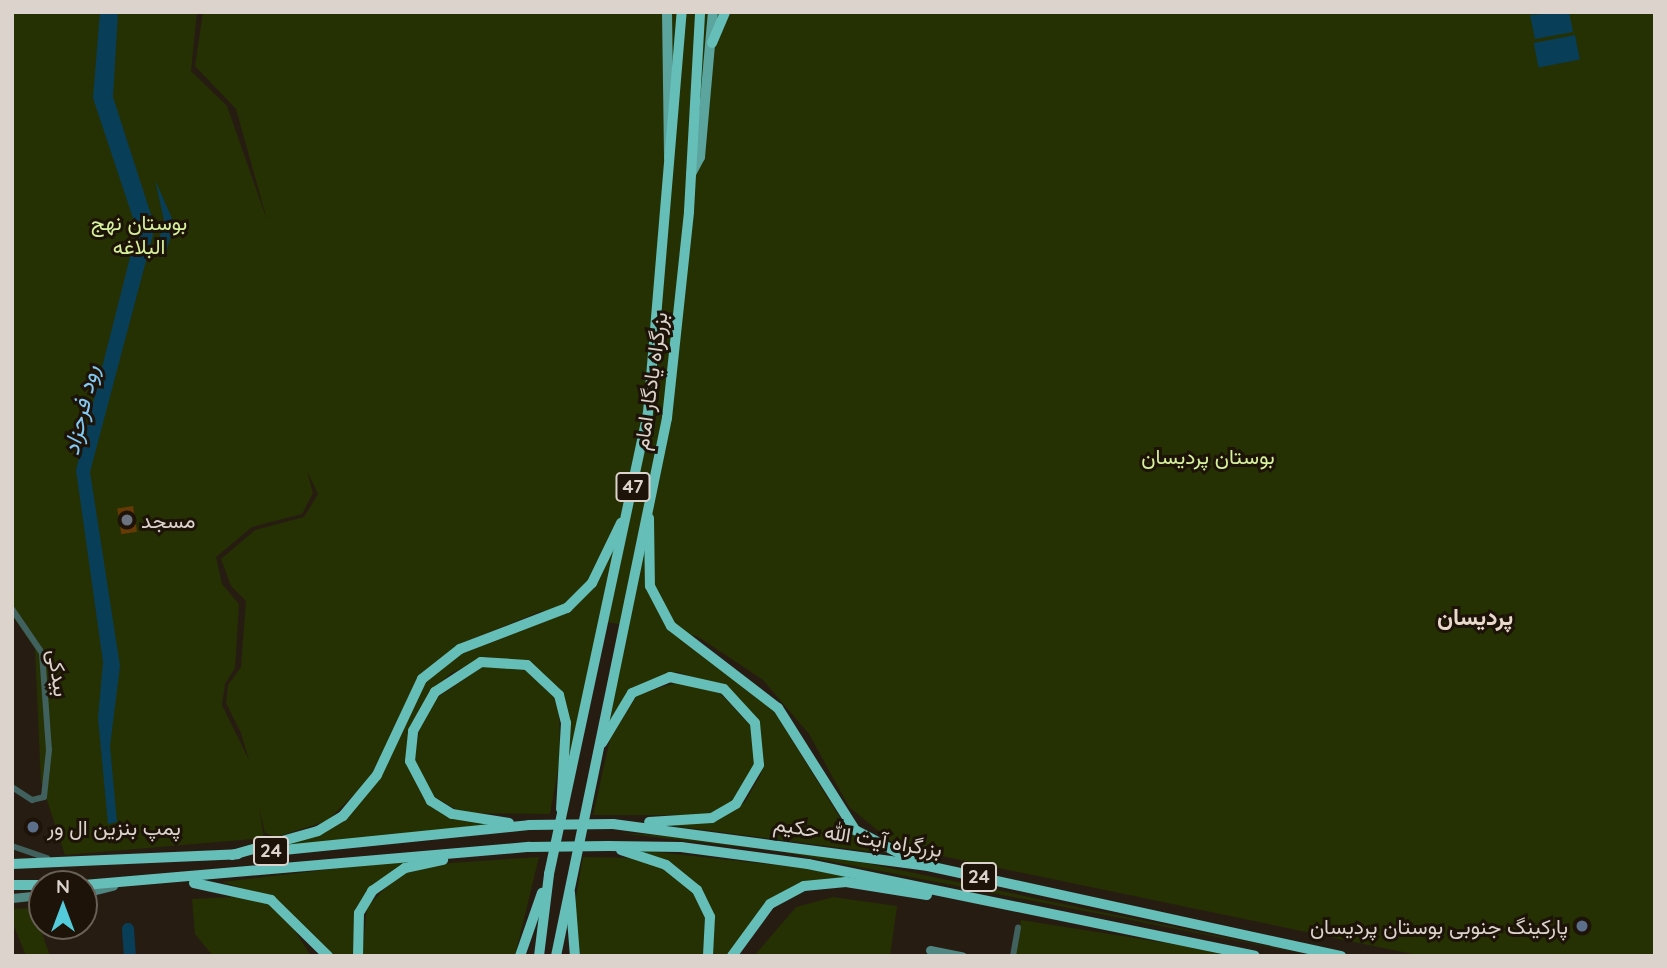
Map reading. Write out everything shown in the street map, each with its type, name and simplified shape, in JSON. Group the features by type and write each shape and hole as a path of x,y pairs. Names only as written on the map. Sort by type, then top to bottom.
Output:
{"highway":[{"name":"بزرگراه یادگار امام","path":"539,956 550,874 627,511 655,356 682,12"},
{"name":"بزرگراه یادگار امام","path":"556,956 570,876 648,512 674,372 700,12"},
{"path":"712,43 725,12"},
{"path":"232,855 311,834 343,816 377,775 422,679 460,649 543,621 574,602 596,576 627,511"},
{"path":"648,512 650,586 671,626 778,708 855,830 928,866"},
{"path":"530,825 452,814 431,802 412,771 411,741 423,710 445,682 481,662 527,665 559,695 566,723 562,816"},
{"path":"595,758 626,699 670,677 723,690 758,731 757,772 731,809 696,821 613,824"},
{"name":"24","path":"12,864 102,865 232,855 530,825 613,824"},
{"name":"بزرگراه آیت الله حکیم","path":"613,824 928,866 1340,956"},
{"path":"608,846 666,865 698,890 710,917 708,956"},
{"name":"24","path":"98,885 177,880 481,849 608,846"},
{"name":"بزرگراه آیت الله حکیم","path":"608,846 775,858 1255,956"},
{"path":"358,956 359,913 383,881 405,868 481,849"},
{"path":"520,956 550,874"},
{"path":"570,876 575,956"},
{"path":"177,880 261,895 291,913 328,956"},
{"path":"732,956 770,904 817,883 858,883 1049,915"}],"main road":[{"path":"667,12 665,143 671,166"},
{"path":"690,175 700,157 713,12"},
{"path":"98,889 114,885"},
{"path":"930,950 962,956"}],"street":[{"name":"بیدکی","path":"12,609 32,631 43,661 49,759 45,796 38,800 12,787"},
{"path":"12,846 44,858 102,865"},
{"path":"1013,956 1018,927"}],"green space":[{"name":"بوستان پردیسان","path":"12,12 197,12 191,71 227,106 267,220 236,109 195,66 203,12 1655,12 1655,956 1422,956 898,847 849,807 809,734 763,680 697,636 672,632 773,709 842,821 881,853 666,825 715,821 745,802 761,774 761,730 731,690 677,672 629,691 604,730 626,625 599,621 561,796 562,694 531,663 487,657 451,673 431,692 411,726 408,766 432,807 463,821 496,824 274,847 349,816 376,783 422,685 451,658 562,615 542,611 462,643 420,675 369,780 327,821 276,837 265,833 259,807 264,838 65,855 41,782 35,649 12,615","holes":["307,471 318,494 304,517 255,530 221,559 231,586 246,601 241,667 228,685 226,703 241,733 249,760 222,705 225,684 235,668 239,604 222,584 216,557 252,527 302,514 313,493"]},
{"path":"484,666 522,668 546,684 559,705 560,759 550,814 462,813 430,794 414,761 420,725 435,699"},
{"path":"682,681 719,692 751,726 755,767 731,803 709,815 593,815 610,739 637,695"},
{"path":"618,833 674,836 856,861 1314,956 778,851"},
{"path":"638,850 802,868 890,885 793,886 764,904 727,956 712,956 714,919 693,880"},
{"path":"539,857 515,956 362,956 367,907 397,876 436,864"},
{"path":"583,857 636,858 671,872 691,889 705,917 703,956 578,956 575,902"},
{"path":"417,859 371,888 355,916 353,956 332,956 276,899 222,882"},
{"path":"252,896 283,912 311,956 213,956 195,934 192,899"},
{"path":"833,897 897,906 890,956 754,956 796,907"},
{"path":"28,908 28,940 44,940 50,956 26,956 12,921 12,909"},
{"path":"1021,920 1179,945 1233,956 1013,956"}],"water":[{"path":"100,12 118,12 113,97 155,227 90,472 120,666 110,746 117,822 108,824 98,718 103,662 76,470 137,230 93,98"},
{"path":"1569,12 1573,32 1535,39 1530,15"},
{"path":"1575,35 1580,60 1539,68 1534,43"},
{"path":"155,180 174,223 165,257 155,256 164,220"}],"building":[{"name":"مسجد","path":"133,506 137,532 121,534 117,509"}],"waterway":[{"name":"رود فرحزاد","path":"128,929 130,956"}],"place":[{"name":"مسجد","path":"127,520"},
{"name":"پمپ بنزین ال ور","path":"33,827"},
{"name":"پارکینگ جنوبی بوستان پردیسان","path":"1582,926"}],"district":[{"name":"پردیسان","path":"1475,617"}],"park label":[{"name":"بوستان نهج البلاغه","path":"139,234"}]}
